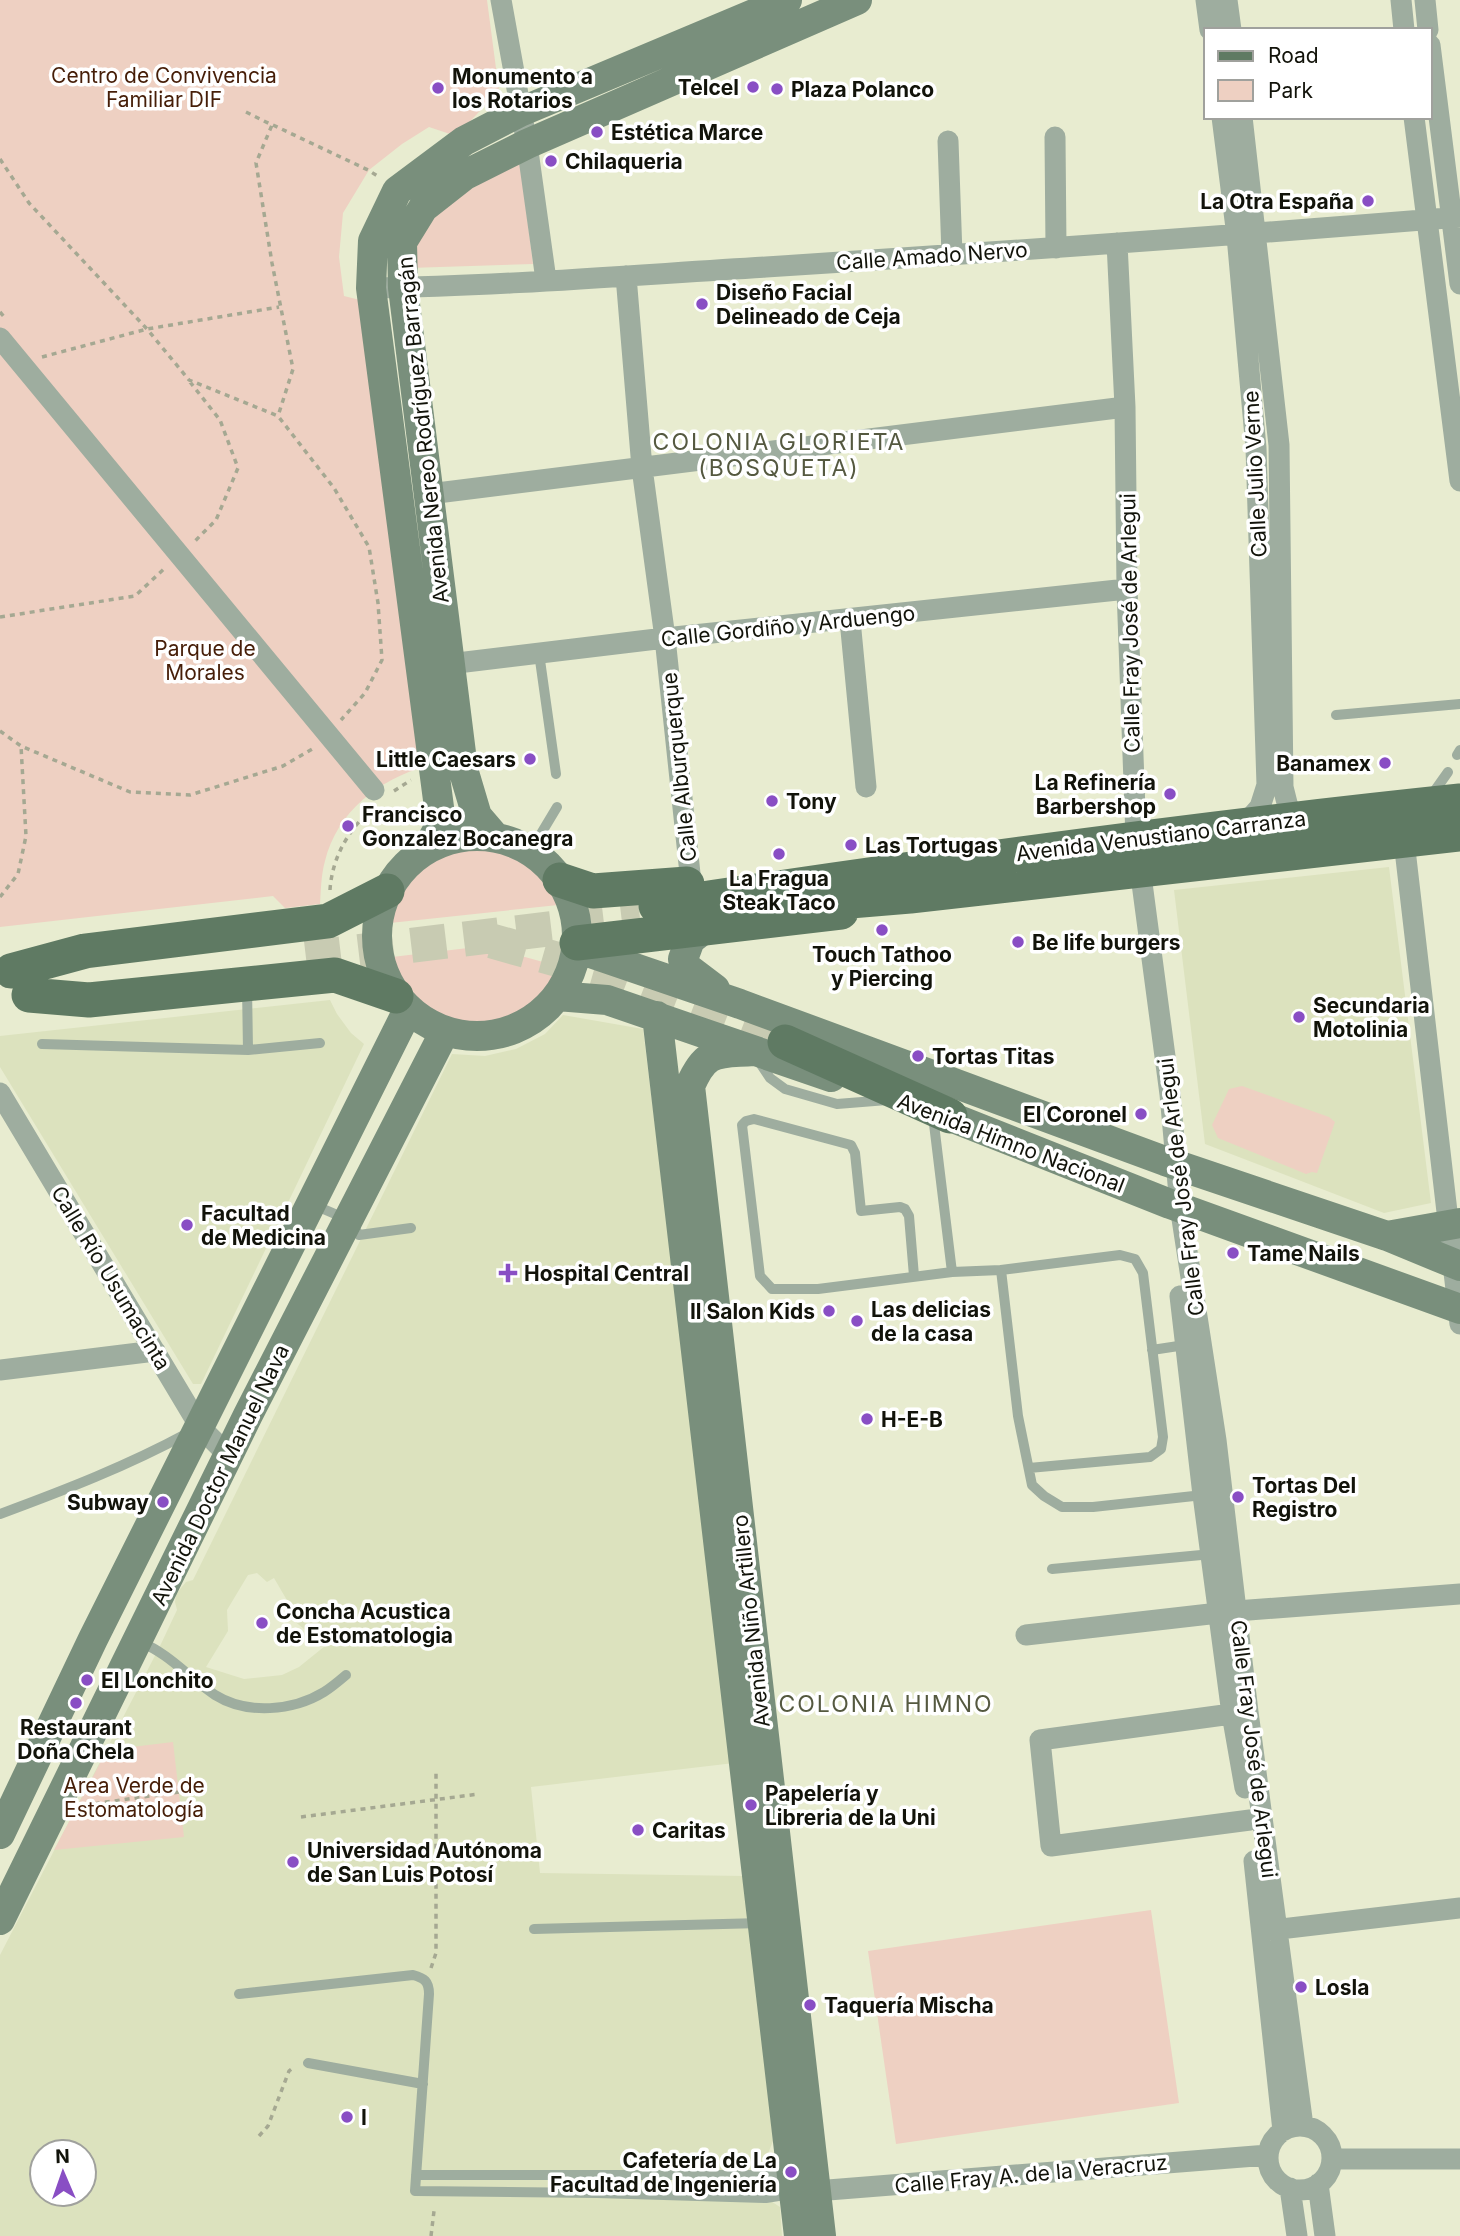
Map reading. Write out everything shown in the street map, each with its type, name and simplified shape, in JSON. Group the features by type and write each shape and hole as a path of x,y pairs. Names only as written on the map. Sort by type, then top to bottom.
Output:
{"main road":[{"name":"Avenida Nereo Rodríguez Barragán","path":"427,849 438,831 440,815 371,288 373,241 397,191 464,141 520,112 787,0"},
{"name":"Avenida Nereo Rodríguez Barragán","path":"495,837 477,816 463,769 403,288 402,242 423,208 465,175 527,144 857,0"},
{"name":"Avenida Venustiano Carranza","path":"1137,854 1244,825 1424,804 1454,787"},
{"name":"Avenida Venustiano Carranza","path":"656,911 1137,854 1404,841 1460,834"},
{"path":"10,985 89,1000 335,975 402,1003 426,1022 445,1031 476,1036 507,1032 535,1018 557,996 570,973 577,946 574,910 560,880 530,852 513,842 495,837 454,838 427,849 405,866 387,891 378,917 376,945 383,972 402,1003"},
{"path":"560,880 593,891 839,867 911,882"},
{"path":"577,946 708,926 841,912 911,882"},
{"path":"10,985 85,951 313,941 387,891"},
{"path":"708,926 690,940 683,959 686,967 740,1004"},
{"name":"Avenida Himno Nacional","path":"577,946 1172,1163 1387,1236 1456,1264"},
{"name":"Avenida Himno Nacional","path":"557,996 607,1000 769,1046 1459,1314"},
{"name":"Avenida Doctor Manuel Nava","path":"0,1833 93,1639 311,1203 402,1003"},
{"name":"Avenida Niño Artillero","path":"657,1016 727,1511"},
{"name":"Avenida Doctor Manuel Nava","path":"0,1920 248,1415 445,1031"},
{"path":"769,1046 942,1113"},
{"name":"Avenida Niño Artillero","path":"769,1046 707,1058 698,1066 690,1086 727,1511 804,2183 821,2236"},
{"path":"1387,1236 1454,1224"},
{"name":"Avenida Niño Artillero","path":"799,2236 804,2183"}],"street":[{"path":"501,0 527,144 546,280"},
{"path":"1206,0 1222,20"},
{"path":"1401,0 1404,28"},
{"path":"1424,0 1428,28"},
{"path":"1433,81 1447,177 1456,217 1460,284"},
{"name":"Calle Julio Verne","path":"1232,119 1279,446 1271,605 1267,785 1260,807 1244,825"},
{"path":"1414,119 1426,220 1455,397 1460,481"},
{"path":"1055,137 1056,248"},
{"path":"948,142 952,255"},
{"path":"1422,180 1447,177"},
{"name":"Calle Amado Nervo","path":"371,288 626,276 952,255 1247,235 1456,217"},
{"name":"Calle Julio Verne","path":"1247,235 1257,470 1271,605 1283,787 1288,807 1302,819"},
{"name":"Calle Fray José de Arlegui","path":"1117,243 1125,407 1127,589 1137,854 1175,1205 1270,1930 1293,2128"},
{"name":"Calle Alburquerque","path":"626,276 642,468 665,638 691,883"},
{"path":"0,338 379,797"},
{"path":"429,494 1125,407"},
{"path":"1257,470 1279,469"},
{"name":"Calle Gordiño y Arduengo","path":"449,664 1127,589"},
{"path":"850,620 866,787"},
{"path":"1404,841 1454,1224 1459,1314"},
{"name":"Calle Río Usumacinta","path":"0,1094 200,1427 229,1456"},
{"path":"0,1370 155,1351"},
{"name":"Calle Fray José de Arlegui","path":"1206,1440 1203,1495 1212,1554 1228,1613"},
{"path":"1026,1635 1228,1613 1460,1594"},
{"path":"1240,1713 1040,1740 1051,1846 1250,1820"},
{"name":"Calle Fray José de Arlegui","path":"1240,1713 1250,1820 1270,1930"},
{"path":"1270,1930 1460,1909"},
{"path":"1293,2128 1321,2133 1328,2140 1333,2159 1326,2178 1318,2185 1300,2190 1281,2183 1269,2165 1268,2155 1276,2137 1293,2128"},
{"name":"Calle Fray A. de la Veracruz","path":"804,2183 1268,2155"},
{"path":"1333,2159 1460,2159"},
{"path":"1318,2185 1325,2236"},
{"path":"1290,2188 1297,2236"}],"lane":[{"path":"539,653 556,774"},
{"path":"1336,715 1460,704"},
{"path":"530,852 557,807"},
{"path":"247,985 248,1049"},
{"path":"42,1044 248,1049 320,1043"},
{"path":"942,1113 952,1272"},
{"path":"914,1276 909,1216 905,1209 900,1207 861,1211 855,1153 851,1145 754,1119 742,1125 760,1276 772,1289 818,1289 914,1276 1001,1270 1120,1255 1135,1259 1143,1273 1163,1437 1161,1449 1150,1457 1029,1468"},
{"path":"311,1203 349,1220 359,1235 411,1228"},
{"path":"1001,1270 1018,1416 1032,1485 1062,1507 1093,1507 1203,1495"},
{"path":"1152,1350 1193,1344"},
{"path":"0,1514 100,1477 145,1457 200,1427"},
{"path":"1052,1569 1212,1554"},
{"path":"138,1641 158,1649 216,1695 236,1705 267,1709 295,1703 324,1693 346,1675"},
{"path":"534,1929 774,1923"},
{"path":"239,1994 413,1975 424,1978 429,1986 429,1994 415,2191 766,2198 804,2183"},
{"path":"308,2063 423,2084"},
{"path":"416,2175 599,2176 804,2183"},
{"path":"597,2193 599,2176"}],"path":[{"path":"246,112 368,170 397,191"},
{"path":"272,125 256,163 279,307 288,336 293,369 278,416"},
{"path":"0,159 29,203 147,329 189,380 278,416 334,488 369,547 378,603 382,660 365,693 314,748 283,766 190,795 130,792 21,746 0,731"},
{"path":"19,361 147,329 279,307"},
{"path":"0,897 18,874 26,836 21,746"},
{"path":"313,941 335,862 356,825 379,797 411,780 436,772"},
{"path":"424,1978 436,1954 436,1769"},
{"path":"55,1809 178,1792"},
{"path":"301,1817 479,1794"},
{"path":"259,2136 268,2126 289,2071 308,2063"},
{"path":"431,2236 434,2211"}],"shaded area":[{"name":"Secundaria Motolinia","path":"1389,867 1431,1203 1384,1213 1205,1144 1174,890"},
{"name":"Facultad de Medicina","path":"330,1000 351,1033 364,1044 201,1384 193,1384 0,1067 0,1036"},
{"name":"Universidad Autónoma de San Luis Potosí","path":"563,1015 643,1029 734,1763 531,1787 540,1873 745,1876 773,2141 765,2161 766,2198 780,2207 782,2236 0,2236 0,1955 160,1646 177,1610 176,1594 186,1582 193,1580 452,1054 485,1056 516,1049 545,1034","holes":["257,1573 267,1582 274,1578 288,1602 288,1616 325,1646 299,1667 282,1675 244,1679 206,1667 228,1631 227,1610 248,1575"]}],"green space":[{"name":"Parque de Morales","path":"0,0 487,0 499,91 456,136 429,127 402,144 369,170 343,213 339,257 344,296 364,301 427,766 393,779 377,789 350,813 339,827 325,861 320,904 285,908 273,896 0,927"},
{"path":"520,162 533,264 409,268 412,237 461,194"},
{"path":"481,847 507,852 529,864 546,882 558,905 390,923 390,915 398,896 426,862 438,854"},
{"path":"485,946 561,967 540,1001 529,1010 510,1019 489,1024 444,1019 425,1010 408,996 397,979 392,957"},
{"path":"1242,1086 1329,1117 1335,1122 1317,1173 1306,1174 1218,1138 1212,1125 1229,1089"},
{"name":"Area Verde de Estomatología","path":"173,1742 184,1837 54,1850 107,1750"},
{"path":"1151,1910 1179,2103 896,2144 868,1951"}],"tunnel":[{"path":"306,958 640,918"},
{"path":"492,941 602,972 785,1042"}],"place":[{"name":"Telcel","path":"753,87"},
{"name":"Monumento a los Rotarios","path":"438,88"},
{"name":"Plaza Polanco","path":"777,89"},
{"name":"Estética Marce","path":"597,132"},
{"name":"Chilaqueria","path":"551,161"},
{"name":"La Otra España","path":"1368,201"},
{"name":"Diseño Facial Delineado de Ceja","path":"702,304"},
{"name":"Little Caesars","path":"530,759"},
{"name":"Banamex","path":"1385,763"},
{"name":"La Refinería Barbershop","path":"1170,794"},
{"name":"Tony","path":"772,801"},
{"name":"Francisco Gonzalez Bocanegra","path":"348,826"},
{"name":"Las Tortugas","path":"851,845"},
{"name":"La Fragua Steak Taco","path":"779,854"},
{"name":"Touch Tathoo y Piercing","path":"882,930"},
{"name":"Be life burgers","path":"1018,942"},
{"name":"Secundaria Motolinia","path":"1299,1017"},
{"name":"Tortas Titas","path":"918,1056"},
{"name":"El Coronel","path":"1141,1114"},
{"name":"Facultad de Medicina","path":"187,1225"},
{"name":"Tame Nails","path":"1233,1253"},
{"name":"Hospital Central","path":"508,1273"},
{"name":"Il Salon Kids","path":"829,1311"},
{"name":"Las delicias de la casa","path":"857,1321"},
{"name":"H-E-B","path":"867,1419"},
{"name":"Tortas Del Registro","path":"1238,1497"},
{"name":"Subway","path":"163,1502"},
{"name":"Concha Acustica de Estomatologia","path":"262,1623"},
{"name":"El Lonchito","path":"87,1680"},
{"name":"Restaurant Doña Chela","path":"76,1703"},
{"name":"Papelería y Libreria de la Uni","path":"751,1805"},
{"name":"Caritas","path":"638,1830"},
{"name":"Universidad Autónoma de San Luis Potosí","path":"293,1862"},
{"name":"Losla","path":"1301,1987"},
{"name":"Taquería Mischa","path":"810,2005"},
{"name":"I","path":"347,2117"},
{"name":"Cafetería de La Facultad de Ingeniería","path":"791,2172"}],"district":[{"name":"COLONIA GLORIETA (BOSQUETA)","path":"779,455"},
{"name":"COLONIA HIMNO","path":"886,1704"}],"park label":[{"name":"Centro de Convivencia Familiar DIF","path":"164,87"}]}
